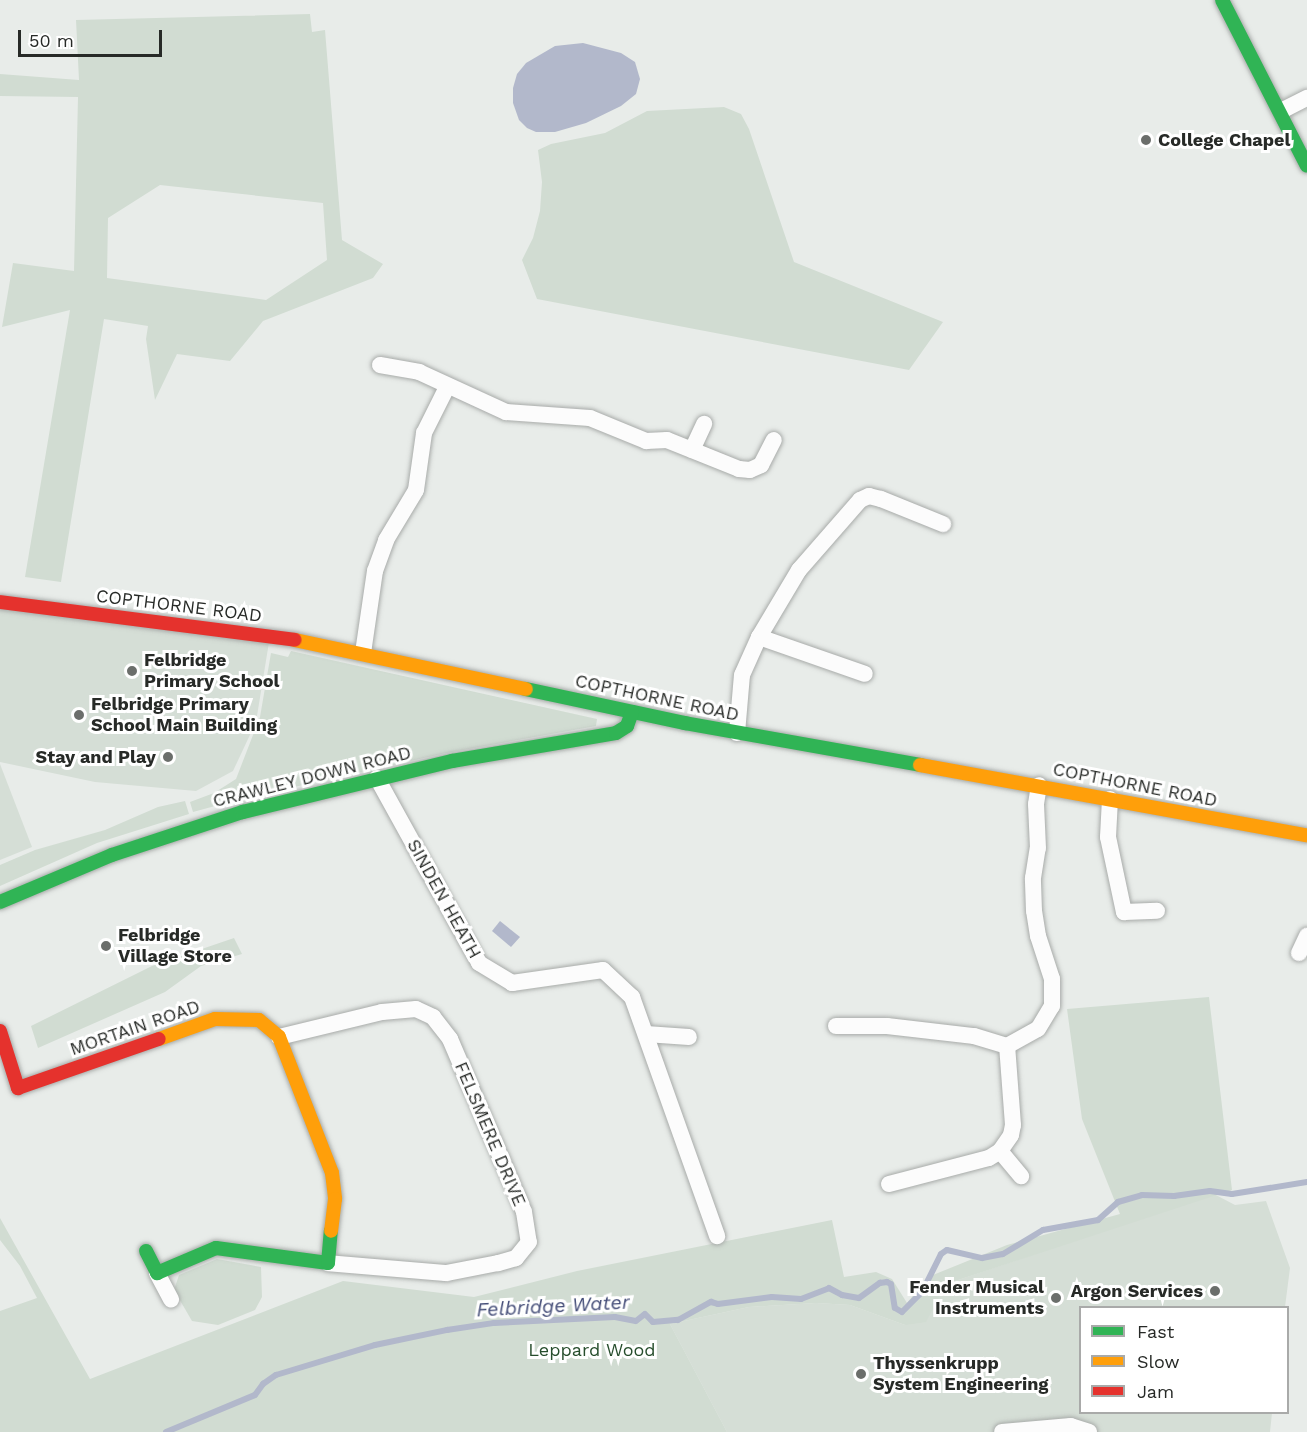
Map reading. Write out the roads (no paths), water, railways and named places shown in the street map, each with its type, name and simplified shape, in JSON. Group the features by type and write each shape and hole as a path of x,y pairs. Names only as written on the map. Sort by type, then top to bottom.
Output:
{"main road":[{"path":"1222,0 1281,111 1307,166"},
{"name":"COPTHORNE ROAD","path":"0,602 287,638 737,733 1039,785 1307,835"},
{"name":"CRAWLEY DOWN ROAD","path":"0,902 112,855 285,800 452,761 616,733 627,726 632,711"},
{"name":"MORTAIN ROAD","path":"0,1031 18,1088 215,1019 259,1020 279,1038"},
{"path":"146,1251 157,1273 216,1248 328,1263 335,1199 332,1173 279,1038"}],"street":[{"path":"1281,111 1307,98"},
{"path":"380,365 419,372 447,387 506,412 590,418 646,441 667,440 722,463 750,470 761,465 774,440"},
{"path":"363,653 375,571 386,540 416,489 424,433 447,387"},
{"path":"692,450 704,424"},
{"path":"737,733 742,675 759,637 799,570 860,500 869,496 881,499 943,524"},
{"path":"759,637 865,674"},
{"name":"SINDEN HEATH","path":"377,778 478,963 512,983 603,970 632,997 717,1236"},
{"path":"836,1026 887,1026 974,1036 1007,1046 1038,1029 1052,1006 1052,979 1038,936 1034,911 1033,879 1038,848 1036,804 1039,785"},
{"path":"1110,799 1108,837 1124,912 1157,911"},
{"path":"1299,953 1307,936"},
{"name":"FELSMERE DRIVE","path":"279,1038 382,1012 416,1009 433,1017 450,1039 524,1212 529,1242 516,1258 498,1263 446,1273 328,1263"},
{"path":"646,1034 689,1038"},
{"path":"889,1184 989,1158 1000,1151 1011,1135 1013,1125 1007,1046"},
{"path":"1000,1151 1021,1176"},
{"path":"157,1273 171,1299"},
{"path":"1002,1432 1071,1425 1089,1432"}],"water":[{"path":"583,43 621,53 635,62 640,79 636,94 621,106 586,123 555,132 536,132 527,128 519,120 513,103 513,88 517,74 526,63 555,46"},
{"path":"500,921 520,937 511,947 492,931"}],"waterway":[{"name":"Felbridge Water","path":"166,1432 255,1395 263,1384 276,1375 375,1345 447,1330 494,1323 615,1317 636,1321 645,1314 653,1322 678,1320 711,1302 718,1304 772,1297 801,1299 829,1288 842,1295 859,1298 880,1283 887,1282 891,1284 895,1308 902,1312 922,1292 941,1254 947,1250 982,1258 1003,1254 1043,1230 1098,1220 1118,1202 1142,1195 1174,1196 1210,1191 1232,1194 1307,1182"}],"place":[{"name":"College Chapel","path":"1146,140"},
{"name":"Felbridge Primary School","path":"132,671"},
{"name":"Felbridge Primary School Main Building","path":"79,715"},
{"name":"Stay and Play","path":"168,757"},
{"name":"Felbridge Village Store","path":"106,946"},
{"name":"Argon Services","path":"1215,1291"},
{"name":"Fender Musical Instruments","path":"1056,1298"},
{"name":"Thyssenkrupp System Engineering","path":"861,1374"}],"park label":[{"name":"Leppard Wood","path":"592,1350"}]}
